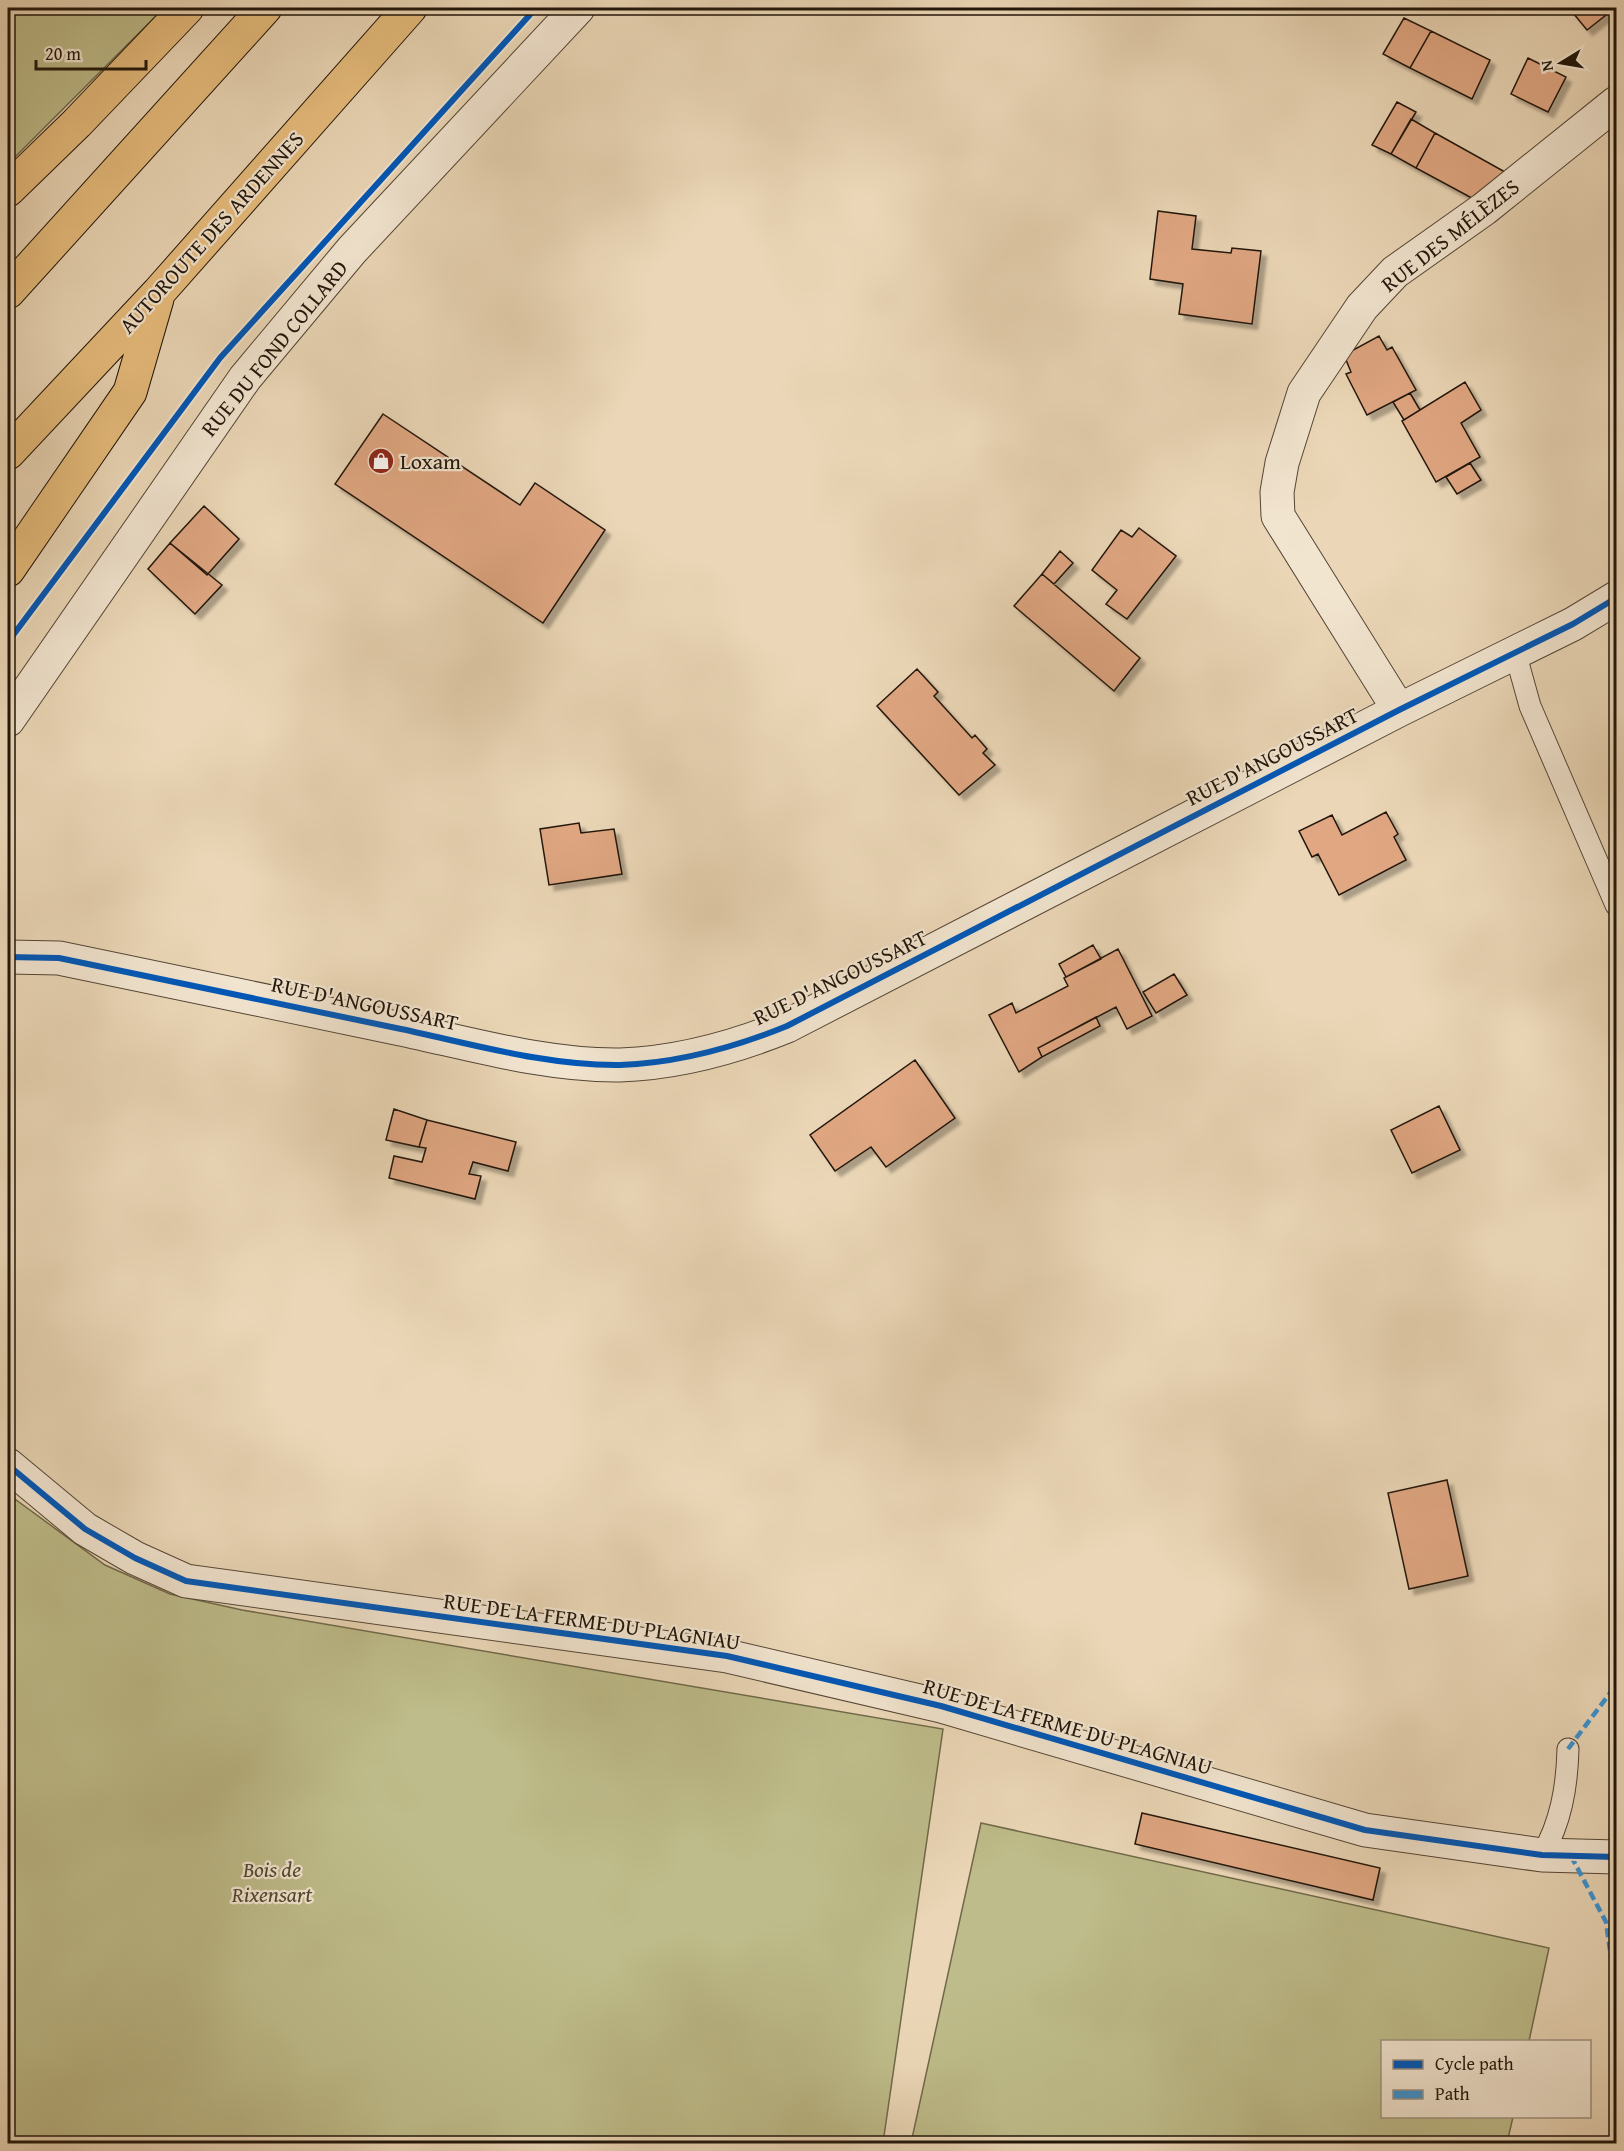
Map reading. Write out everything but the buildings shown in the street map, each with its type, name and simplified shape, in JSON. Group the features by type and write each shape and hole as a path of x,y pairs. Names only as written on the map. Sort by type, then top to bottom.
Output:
{"highway":[{"path":"8,190 77,123 187,8"},
{"path":"8,292 265,8"},
{"name":"AUTOROUTE DES ARDENNES","path":"8,453 159,292 410,8"},
{"path":"8,570 130,392 159,292"}],"street":[{"name":"RUE DU FOND COLLARD","path":"8,720 208,428 252,370 352,250 578,8"},
{"name":"RUE DES MÉLÈZES","path":"1399,711 1278,516 1277,492 1291,428 1304,393 1362,307 1395,272 1484,209 1617,103"},
{"name":"RUE D'ANGOUSSART","path":"8,957 59,958 533,1057 618,1065 669,1061 743,1044 787,1026 1572,624 1617,598"},
{"name":"RUE DE LA FERME DU PLAGNIAU","path":"8,1465 86,1530 135,1558 186,1581 727,1656 941,1706 1365,1830 1542,1855 1617,1857"}],"lane":[{"path":"1515,652 1530,706 1617,905"},
{"path":"1542,1855 1554,1834 1564,1800 1568,1749"}],"green space":[{"path":"8,8 164,8 8,164"},
{"name":"Bois de Rixensart","path":"8,1494 105,1565 170,1594 242,1610 943,1729 883,2143 821,2137 819,2144 8,2143"},
{"path":"981,1823 1549,1948 1529,2040 1381,2040 1381,2118 1513,2118 1507,2143 911,2143"}],"marked path":[{"path":"1568,1749 1616,1685"},
{"path":"1571,1856 1606,1922 1616,1993"}],"cycle path":[{"path":"8,642 220,358 536,8"},
{"path":"8,957 59,958 537,1058 620,1065 684,1058 746,1041 787,1026 1399,710 1573,624 1616,598"},
{"path":"8,1465 85,1529 135,1558 186,1581 727,1656 941,1706 1365,1830 1542,1855 1616,1857"}],"place":[{"name":"Loxam","path":"381,461"}]}
